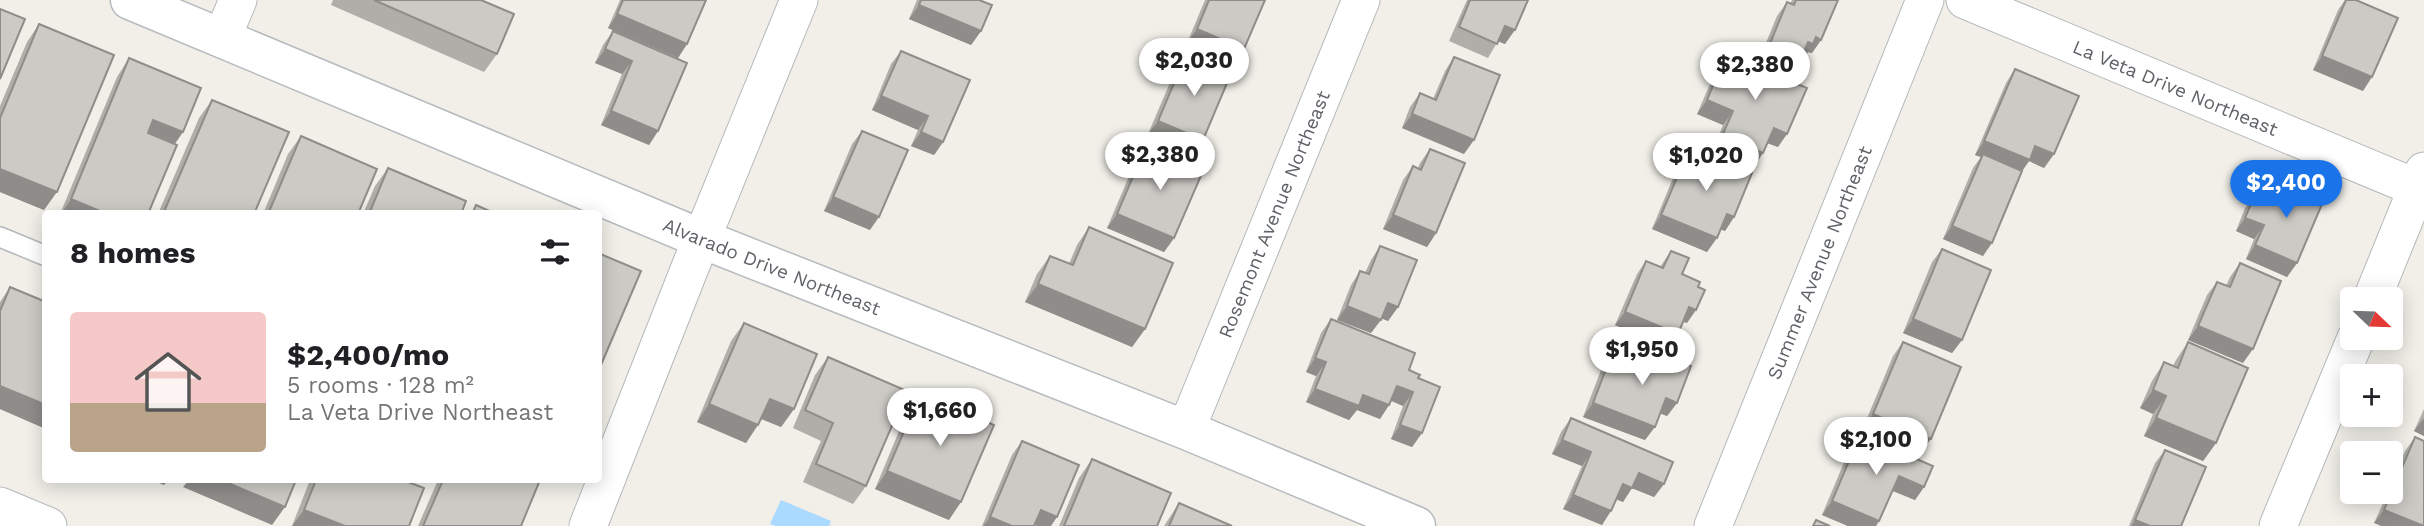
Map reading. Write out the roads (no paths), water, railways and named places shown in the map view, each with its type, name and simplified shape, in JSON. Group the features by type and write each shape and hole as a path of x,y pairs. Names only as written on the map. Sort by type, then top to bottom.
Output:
{"street":[{"name":"Alvarado Drive Northeast","path":"130,0 702,239 1186,430 1416,526"},
{"path":"222,38 238,0"},
{"path":"602,479 799,0"},
{"name":"Rosemont Avenue Northeast","path":"1186,430 1362,0"},
{"name":"Summer Avenue Northeast","path":"1713,526 1925,0"},
{"name":"La Veta Drive Northeast","path":"1965,0 2422,184"},
{"path":"2377,287 2422,184"},
{"path":"2278,526 2351,350"},
{"path":"588,526 601,483"},
{"path":"0,506 48,526"}],"lane":[{"path":"0,237 42,254"}],"water":[{"path":"781,500 831,521 829,526 770,524"}]}
